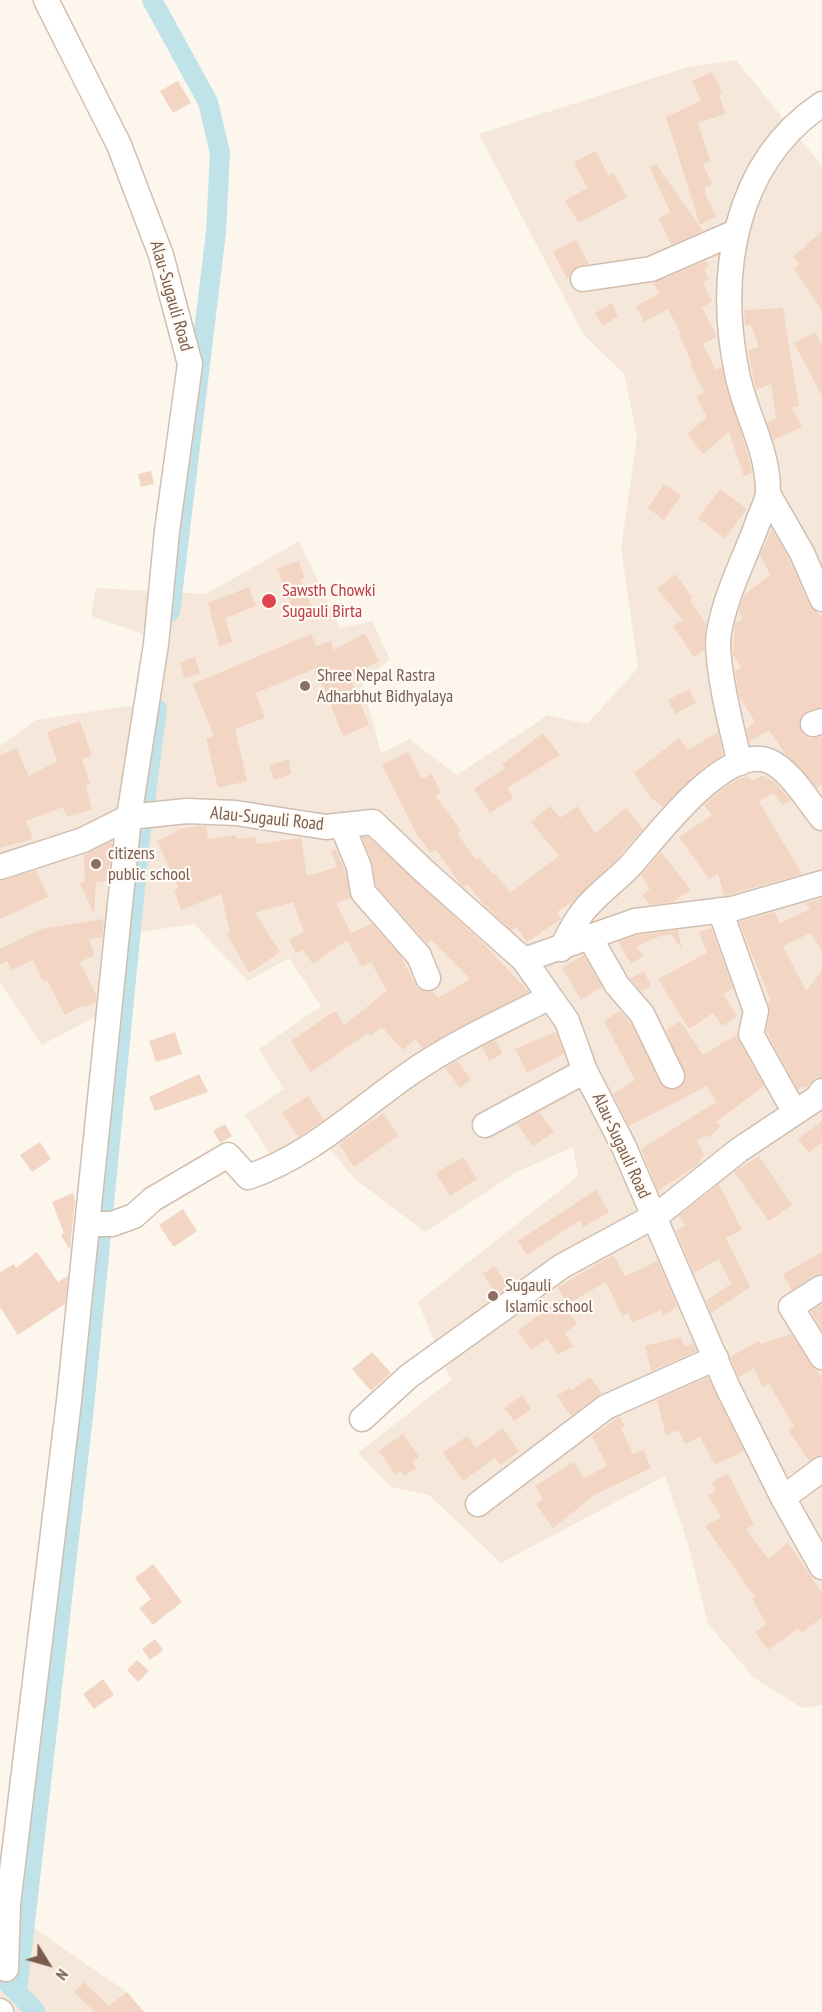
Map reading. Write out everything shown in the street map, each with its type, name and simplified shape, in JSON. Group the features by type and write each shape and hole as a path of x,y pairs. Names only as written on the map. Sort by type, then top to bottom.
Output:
{"street":[{"name":"Alau-Sugauli Road","path":"46,0 119,145 160,255 190,363 167,531 138,816 187,811 236,813 326,827 373,822 524,960 567,1021 585,1071 624,1147 716,1358 783,1497 822,1567"},
{"path":"740,763 731,724 718,635 729,598 768,494 765,456 737,375 727,303 738,222 759,170 800,119 822,104"},
{"path":"583,279 651,268 736,232"},
{"path":"768,494 802,553 822,599"},
{"path":"561,949 580,915 630,866 682,806 704,784 740,763 757,759 769,761 786,774 822,818"},
{"path":"0,867 83,840 138,816"},
{"path":"6,1970 8,1904 138,816"},
{"path":"342,825 359,867 363,892 419,956 428,978"},
{"path":"524,960 561,949 589,936 635,921 732,909 822,883"},
{"path":"720,910 756,1011 751,1034 794,1111"},
{"path":"589,936 617,985 642,1014 672,1076"},
{"path":"88,1224 112,1224 134,1216 153,1199 228,1155 248,1177 270,1170 292,1158 411,1072 485,1029 550,997"},
{"path":"485,1125 585,1071"},
{"path":"362,1419 409,1376 562,1266 654,1217 739,1150 794,1111 817,1098 822,1091"},
{"path":"821,1288 791,1307 822,1357"},
{"path":"478,1504 606,1407 716,1358"},
{"path":"783,1497 822,1469"}],"shaded area":[{"path":"736,60 822,166 822,1705 802,1708 753,1677 708,1624 688,1544 665,1476 501,1563 429,1495 391,1487 358,1453 451,1380 418,1302 578,1176 573,1147 517,1172 425,1232 355,1179 319,1137 275,1162 245,1115 284,1089 259,1049 321,1006 289,958 248,981 194,924 140,932 112,1008 42,1045 0,983 0,746 36,720 134,705 146,635 91,616 96,588 206,594 299,541 340,628 372,621 390,659 362,682 381,753 409,739 457,775 548,715 587,724 638,668 621,548 637,437 624,374 583,334 479,134 688,67"},
{"path":"0,1905 124,1990 140,2012 0,2012"}],"building":[{"path":"712,72 722,92 719,94 725,114 698,123 710,161 703,164 712,184 705,187 705,194 716,216 700,225 666,117 701,101 692,81"},
{"path":"178,81 191,103 173,113 160,91"},
{"path":"596,151 608,175 613,173 627,197 579,223 565,201 587,188 574,162"},
{"path":"656,164 703,231 671,245 659,218 670,212 650,167"},
{"path":"822,231 822,311 794,269 799,264 793,257"},
{"path":"576,240 589,264 575,268 567,279 553,252"},
{"path":"706,261 709,266 704,269 709,279 703,282 712,302 702,307 717,337 703,344 716,370 722,367 750,463 752,473 744,476 729,432 703,454 687,434 707,417 696,396 704,392 690,364 692,363 679,335 681,334 668,309 644,322 636,306 660,293 653,283"},
{"path":"612,303 618,316 603,326 595,313"},
{"path":"783,308 799,406 791,407 802,427 773,440 767,422 776,418 771,384 756,390 748,351 759,347 751,325 745,325 744,310"},
{"path":"815,332 822,345 822,396 794,343"},
{"path":"151,471 154,484 141,487 138,474"},
{"path":"664,484 681,496 664,520 648,508"},
{"path":"720,489 747,509 725,538 698,518"},
{"path":"772,529 789,559 809,605 822,617 822,707 808,711 799,722 804,735 811,738 822,736 822,785 817,788 787,756 769,730 749,742 746,729 755,722 739,696 735,671 742,667 733,656 735,624 743,618 739,612 744,595 770,575 760,555"},
{"path":"299,561 305,578 300,580 315,613 296,618 277,568"},
{"path":"675,574 693,598 690,600 706,624 704,650 694,657 673,626 683,620 657,589"},
{"path":"249,587 256,606 225,618 232,642 219,646 208,603"},
{"path":"365,633 379,661 350,676 369,725 343,736 316,668 256,693 265,718 235,729 247,781 218,788 206,738 214,736 193,684 311,634 316,646 331,641 334,650"},
{"path":"195,657 200,674 184,678 180,662"},
{"path":"689,689 696,703 675,714 668,700"},
{"path":"80,721 92,756 82,759 90,784 86,785 92,810 67,816 63,807 26,821 33,839 0,848 0,756 16,748 29,776 57,761 47,732"},
{"path":"718,732 723,755 703,768 663,806 652,799 634,773 679,738 688,750"},
{"path":"543,733 560,755 507,788 513,798 490,813 474,789 505,768 502,764"},
{"path":"408,752 422,779 432,774 441,793 435,796 461,830 457,833 476,860 479,857 510,893 559,856 531,822 550,806 560,818 577,806 595,833 626,808 643,829 615,861 572,902 557,912 561,919 527,942 516,927 512,931 484,905 468,884 464,887 461,885 436,850 431,853 416,833 382,765"},
{"path":"289,759 291,774 274,780 269,765"},
{"path":"763,775 774,782 791,801 783,805 773,793 759,802 802,874 724,896 718,874 709,879 679,837 712,815 704,805 721,790 747,776 752,781"},
{"path":"206,826 208,839 236,835 237,839 255,837 256,844 301,838 307,876 337,867 331,851 336,849 345,871 351,898 336,903 351,933 372,924 399,954 417,987 426,992 432,991 438,998 470,979 431,940 428,944 376,886 372,862 362,837 368,837 480,940 529,992 422,1048 415,1039 403,1050 382,1027 371,1036 368,1033 311,1072 291,1041 335,1011 344,1025 387,991 371,962 362,967 347,940 313,964 303,950 296,953 289,940 304,932 293,902 255,913 280,952 249,973 227,934 230,933 221,894 181,910 174,890 179,888 157,841 176,832 175,830"},
{"path":"112,841 108,881 96,882 94,914 80,884 85,881 84,855"},
{"path":"661,852 691,890 672,902 650,905 642,895 650,889 641,875"},
{"path":"36,870 48,897 0,919 0,881"},
{"path":"822,898 822,951 810,933 783,946 806,991 822,971 822,1077 816,1078 806,1088 804,1086 798,1090 766,1031 770,1013 768,1002 771,1001 739,922 774,912 780,923 810,909 806,903"},
{"path":"104,919 102,937 89,939 95,955 80,962 96,995 96,1002 85,1007 84,1005 65,1015 47,980 43,982 33,960 12,970 7,961 0,965 0,949 41,929"},
{"path":"711,928 733,988 723,994 737,1016 722,1026 713,1013 689,1029 658,979 707,953 699,932"},
{"path":"678,930 682,949 671,934 657,937 637,946 643,956 631,964 618,942 638,935"},
{"path":"584,955 602,987 581,1000 562,968"},
{"path":"644,971 651,986 641,991 630,978"},
{"path":"620,1011 630,1022 665,1088 678,1089 686,1078 666,1030 680,1021 703,1055 736,1035 764,1086 716,1122 720,1126 709,1138 707,1135 697,1141 704,1155 697,1165 658,1191 641,1149 716,1102 707,1086 629,1126 613,1094 635,1080 604,1021"},
{"path":"175,1032 182,1054 156,1062 149,1041"},
{"path":"556,1032 564,1054 527,1073 515,1049"},
{"path":"496,1040 502,1054 489,1061 482,1047"},
{"path":"457,1061 471,1079 460,1088 445,1068"},
{"path":"199,1074 208,1092 155,1111 149,1097"},
{"path":"308,1096 324,1120 298,1137 282,1113"},
{"path":"539,1112 554,1132 533,1146 517,1124"},
{"path":"383,1113 398,1136 354,1167 339,1144"},
{"path":"822,1121 822,1142 809,1153 798,1139"},
{"path":"225,1124 232,1136 220,1143 213,1131"},
{"path":"40,1142 51,1159 32,1172 20,1155"},
{"path":"759,1156 792,1205 769,1221 734,1172"},
{"path":"463,1157 477,1179 450,1196 436,1173"},
{"path":"719,1184 742,1230 726,1238 750,1287 711,1313 706,1301 731,1284 719,1259 694,1273 676,1231 685,1225 679,1216"},
{"path":"596,1190 609,1212 583,1227 580,1220 527,1255 518,1241"},
{"path":"73,1193 75,1200 70,1250 61,1235 64,1233 52,1202"},
{"path":"183,1209 197,1231 174,1247 159,1225"},
{"path":"37,1252 58,1282 68,1276 65,1304 18,1335 0,1307 0,1272 14,1264 16,1268"},
{"path":"822,1252 822,1274 813,1276 792,1290 783,1274"},
{"path":"613,1255 625,1276 658,1261 677,1306 663,1317 661,1310 632,1323 628,1313 622,1316 606,1282 567,1304 558,1287"},
{"path":"494,1266 509,1287 497,1295 483,1274"},
{"path":"559,1300 577,1324 565,1333 574,1347 558,1354 547,1339 531,1350 518,1331"},
{"path":"822,1304 822,1330 811,1311"},
{"path":"791,1334 822,1378 822,1455 809,1461 788,1430 794,1426 769,1384 762,1387 754,1368 739,1377 730,1357 759,1341 761,1344"},
{"path":"681,1337 684,1346 693,1343 697,1351 651,1371 645,1346"},
{"path":"372,1352 391,1373 371,1391 352,1369"},
{"path":"590,1377 602,1393 571,1416 557,1396 569,1388 572,1390"},
{"path":"708,1377 744,1451 715,1465 700,1437 685,1444 678,1430 666,1436 657,1400"},
{"path":"522,1395 531,1409 514,1421 504,1408"},
{"path":"619,1417 625,1426 621,1428 633,1454 643,1450 651,1468 596,1494 553,1528 536,1504 543,1499 535,1486 574,1462 584,1478 607,1466 592,1436"},
{"path":"503,1428 519,1451 501,1465 495,1458 463,1481 443,1453 467,1436 476,1448"},
{"path":"403,1434 419,1457 412,1462 416,1468 404,1476 400,1471 395,1474 379,1451"},
{"path":"728,1473 754,1525 746,1529 768,1559 788,1543 822,1593 822,1617 802,1633 798,1628 768,1650 755,1632 766,1624 752,1598 755,1597 705,1526 721,1517 708,1495 716,1490 711,1483"},
{"path":"153,1564 182,1602 153,1625 139,1608 151,1599 135,1578"},
{"path":"155,1639 163,1650 150,1660 142,1649"},
{"path":"137,1660 149,1671 138,1682 127,1670"},
{"path":"103,1679 114,1695 94,1709 83,1694"},
{"path":"84,1982 109,2006 127,1992 144,2012 95,2012 74,1992"}],"waterway":[{"path":"152,0 208,102 220,153 216,232 170,612"},
{"path":"17,1992 84,1407 139,847 157,709"},
{"path":"8,1983 36,2012"}],"place":[{"name":"Sawsth Chowki Sugauli Birta","path":"269,601"},
{"name":"Shree Nepal Rastra Adharbhut Bidhyalaya","path":"305,686"},
{"name":"citizens public school","path":"96,864"},
{"name":"Sugauli Islamic school","path":"493,1296"}]}
